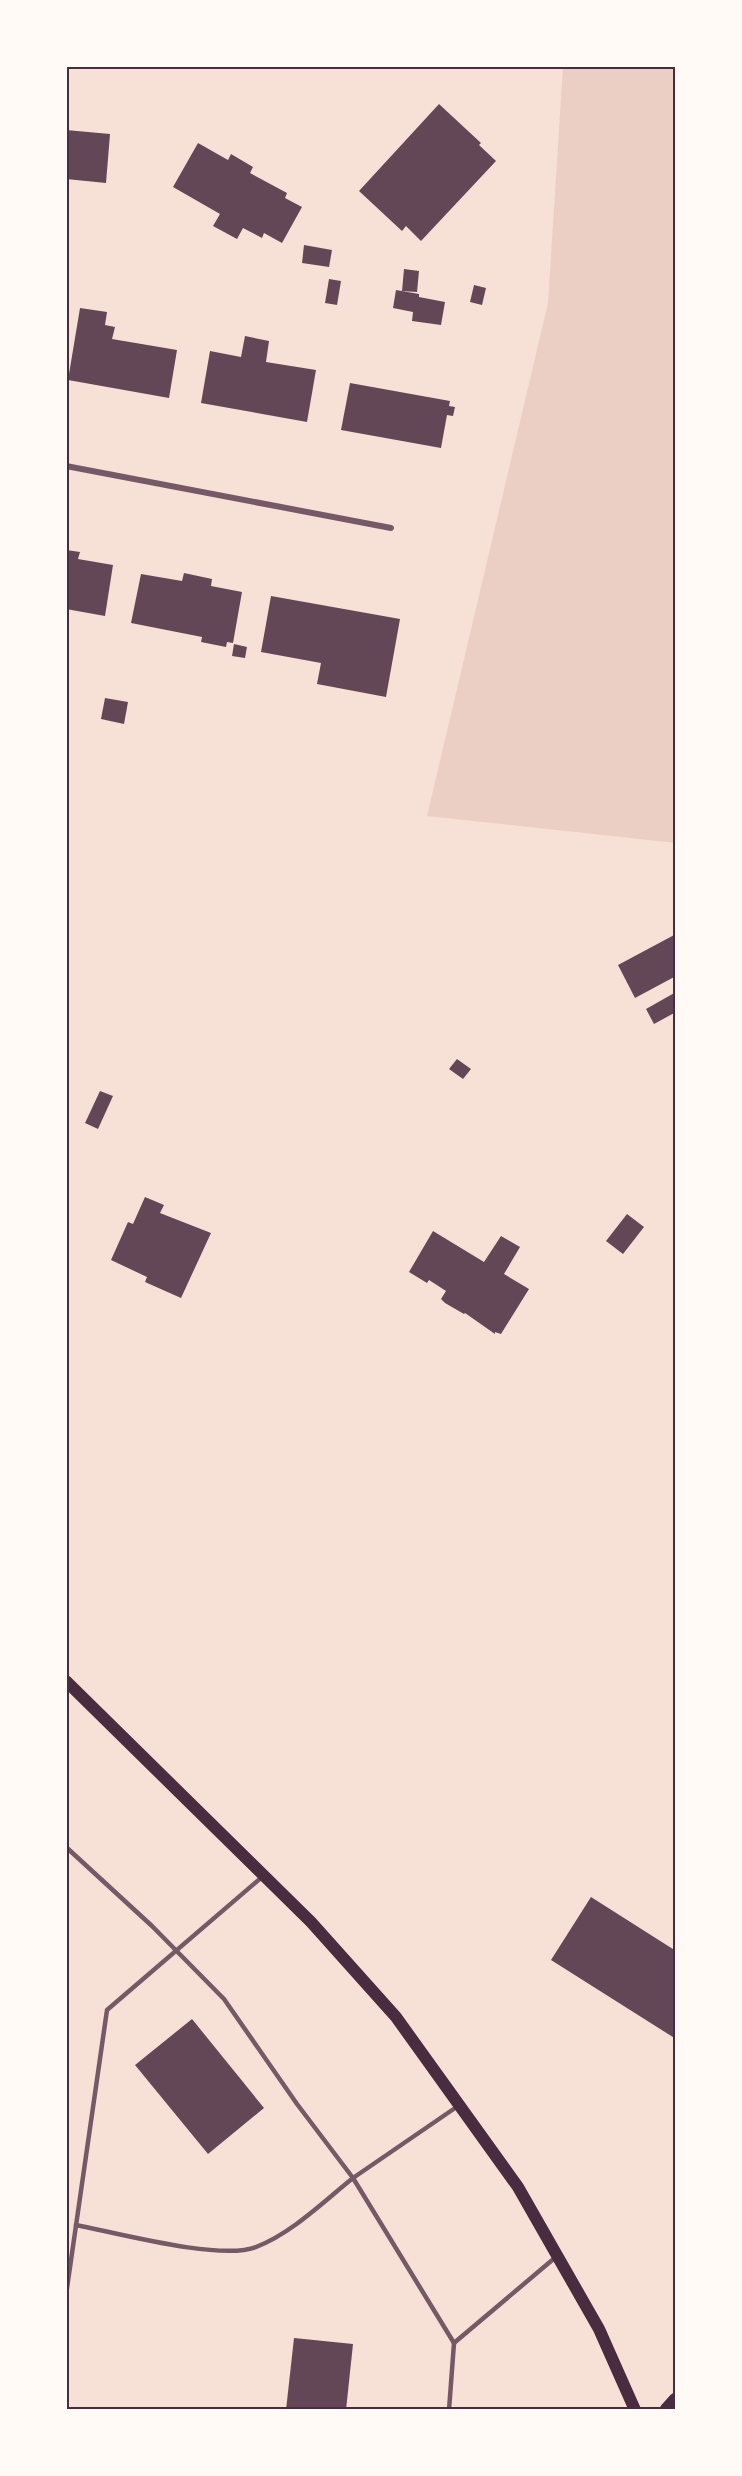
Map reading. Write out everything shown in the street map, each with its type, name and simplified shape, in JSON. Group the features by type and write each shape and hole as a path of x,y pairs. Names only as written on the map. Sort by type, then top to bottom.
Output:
{"main road":[{"path":"66,1681 311,1922 396,2017 518,2187 599,2329 635,2410"},
{"path":"667,2410 676,2400"}],"street":[{"path":"66,466 392,528"}],"lane":[{"path":"66,1847 224,1999 297,2104 353,2178 454,2343 449,2410"},
{"path":"66,2295 107,2010 264,1875"},
{"path":"76,2225 218,2252 254,2248 281,2234 353,2178 460,2104"},
{"path":"454,2343 558,2256"}],"shaded area":[{"path":"563,66 676,66 676,843 427,816 548,303"}],"building":[{"path":"439,104 481,143 479,145 496,161 421,241 406,226 402,231 359,191"},
{"path":"66,130 110,134 106,183 66,179"},
{"path":"198,143 228,160 231,154 253,167 250,173 287,193 285,198 302,207 282,243 264,233 262,238 243,228 237,239 213,226 220,214 173,187"},
{"path":"304,245 332,250 329,267 302,263"},
{"path":"404,269 419,271 417,292 402,291"},
{"path":"329,279 341,281 337,305 325,303"},
{"path":"474,285 486,288 482,305 470,302"},
{"path":"396,290 445,302 441,325 412,321 413,312 393,308"},
{"path":"80,308 107,312 105,325 115,327 112,339 177,350 169,398 68,380"},
{"path":"245,336 269,341 266,362 316,370 307,422 201,403 210,351 241,357"},
{"path":"350,383 450,401 449,406 455,407 453,416 447,415 441,448 341,430"},
{"path":"66,550 80,552 78,559 113,565 105,616 66,609"},
{"path":"184,573 212,579 211,586 242,592 233,643 227,642 226,647 201,642 202,637 131,623 141,574 182,581"},
{"path":"271,596 400,619 386,697 317,684 321,663 261,652"},
{"path":"234,644 247,647 245,658 232,656"},
{"path":"105,698 128,702 124,724 101,719"},
{"path":"676,934 676,976 635,998 618,965"},
{"path":"676,992 676,1012 654,1024 646,1009"},
{"path":"457,1059 471,1069 463,1079 449,1069"},
{"path":"100,1091 113,1096 98,1129 85,1123"},
{"path":"145,1197 164,1205 160,1213 211,1233 181,1298 145,1282 147,1277 111,1260 128,1222 133,1224"},
{"path":"627,1214 644,1227 623,1254 606,1241"},
{"path":"433,1231 484,1262 501,1236 520,1247 504,1274 529,1289 501,1334 495,1332 495,1334 465,1313 445,1303 441,1299 446,1291 429,1280 427,1283 409,1272"},
{"path":"591,1897 676,1951 676,2039 551,1960"},
{"path":"192,2019 264,2108 208,2154 135,2065"},
{"path":"294,2338 353,2344 346,2410 286,2410"}]}
